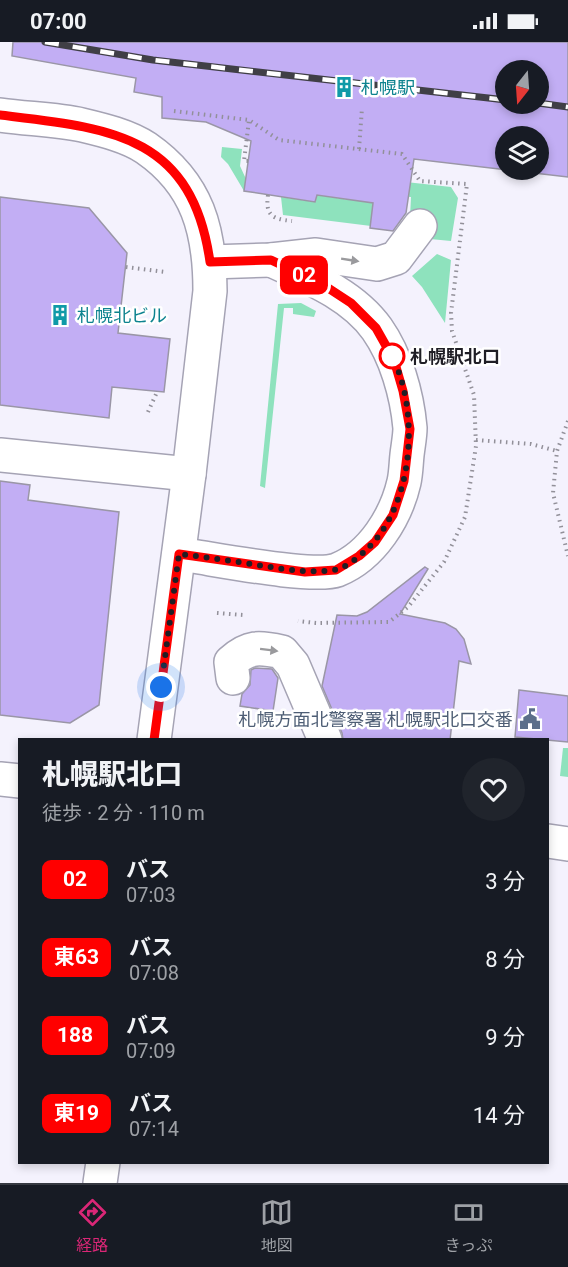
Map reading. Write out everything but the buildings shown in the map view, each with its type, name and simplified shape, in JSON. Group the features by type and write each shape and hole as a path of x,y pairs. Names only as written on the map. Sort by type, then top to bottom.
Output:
{"street":[{"path":"0,116 79,124 119,135 145,147 169,168 186,188 199,212 207,236 210,291 189,474 154,738"},
{"path":"210,262 271,260 316,255 377,264 396,258 420,226"},
{"path":"179,554 305,572 336,570 359,556 375,542 393,515 404,481 410,429 405,400 394,360 376,328 351,303 322,284 271,260"},
{"path":"0,455 189,474"},
{"path":"233,678 231,662 243,652 254,648 282,652 293,664 324,738"},
{"path":"0,779 18,782"},
{"path":"549,841 568,844"},
{"path":"100,1183 103,1164"}],"path":[{"path":"359,149 362,108"},
{"path":"174,111 249,120 279,140 402,154 420,181 467,184 452,330"},
{"path":"248,161 244,160 249,120"},
{"path":"126,267 165,272"},
{"path":"148,412 157,392"},
{"path":"568,421 557,451 553,493 568,556"},
{"path":"476,440 531,444 557,451"}],"green space":[{"path":"222,147 242,149 240,166 246,179 244,191 228,164 221,157"},
{"path":"370,178 451,187 458,198 451,241 409,237 411,197 376,195 371,226 283,215 281,197 315,202 317,195 350,200"},
{"path":"437,254 451,260 445,323 422,287 412,276"},
{"path":"301,303 316,311 314,317 293,314 293,308 284,308 265,488 260,486 278,304"},
{"path":"563,748 568,748 568,777 560,776"}],"railway":[{"path":"45,42 153,60 495,99"},
{"path":"549,104 568,107"}],"bus line":[{"name":"02","path":"0,115 79,124 119,135 145,147 169,168 186,188 199,212 207,236 210,262 271,260 322,284 351,303 376,328 394,360 403,391 410,429 404,481 393,515 375,542 359,556 336,570 305,572 179,554 154,738"}],"place":[{"name":"札幌駅","path":"344,87"},
{"name":"札幌北ビル","path":"60,315"},
{"name":"札幌駅北口","path":"392,356"},
{"name":"札幌方面北警察署 札幌駅北口交番","path":"530,719"}],"route":[{"path":"161,687 179,554 305,572 336,570 359,556 375,542 393,515 404,481 410,429 403,391 392,356"}]}
